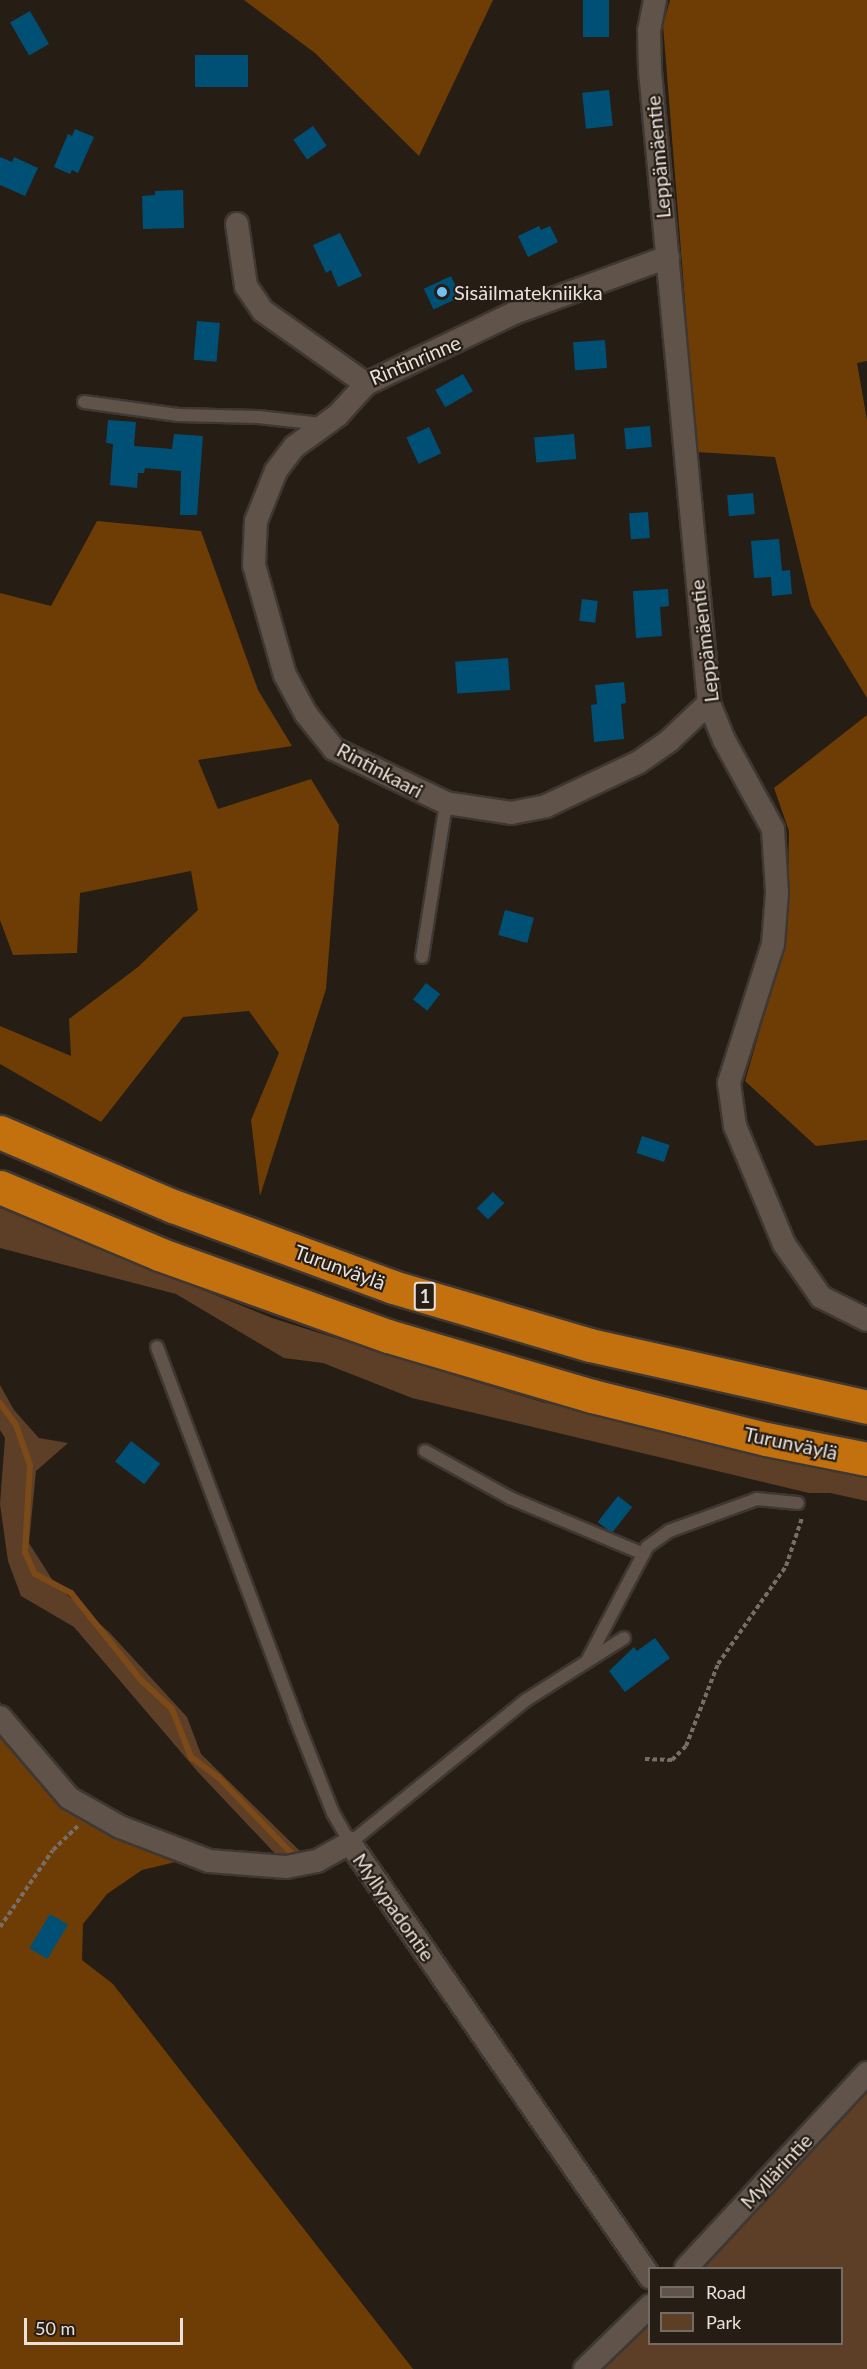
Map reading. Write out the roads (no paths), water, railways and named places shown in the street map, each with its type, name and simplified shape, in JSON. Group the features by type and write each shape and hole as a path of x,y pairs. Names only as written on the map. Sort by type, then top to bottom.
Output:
{"highway":[{"name":"Turunväylä","path":"0,1132 173,1206 393,1287 590,1345 867,1407"},
{"name":"Turunväylä","path":"0,1187 159,1254 388,1336 604,1399 766,1439 867,1459"}],"street":[{"name":"Leppämäentie","path":"655,0 649,30 650,71 709,703 724,741 773,829 774,840 777,893 773,944 729,1083 735,1126 759,1190 790,1253 821,1297 867,1320"},
{"name":"Rintinrinne","path":"237,224 246,286 264,311 366,384 514,313 668,257"},
{"name":"Rintinkaari","path":"366,384 326,425 294,447 276,471 256,521 254,565 270,633 285,675 306,714 334,749 446,803 511,813 546,806 639,762 670,741 709,703"},
{"name":"Myllypadontie","path":"0,1717 38,1766 69,1798 92,1814 209,1861 251,1867 286,1867 317,1861 350,1843 648,2274"},
{"name":"Myllärintie","path":"687,2267 867,2073"},
{"path":"585,2369 648,2308"}],"lane":[{"path":"84,402 178,415 258,417 326,425"},
{"path":"422,957 446,803"},
{"path":"157,1347 295,1717 333,1813 350,1843 526,1700 624,1638"},
{"path":"424,1451 510,1498 644,1554"},
{"path":"586,1662 644,1554 669,1531 757,1500 798,1503"}],"waterway":[{"path":"0,1403 16,1425 30,1465 25,1552 35,1574 71,1593 141,1680 172,1709 191,1757 218,1777 295,1857"}],"place":[{"name":"Sisäilmatekniikka","path":"442,292"}]}
